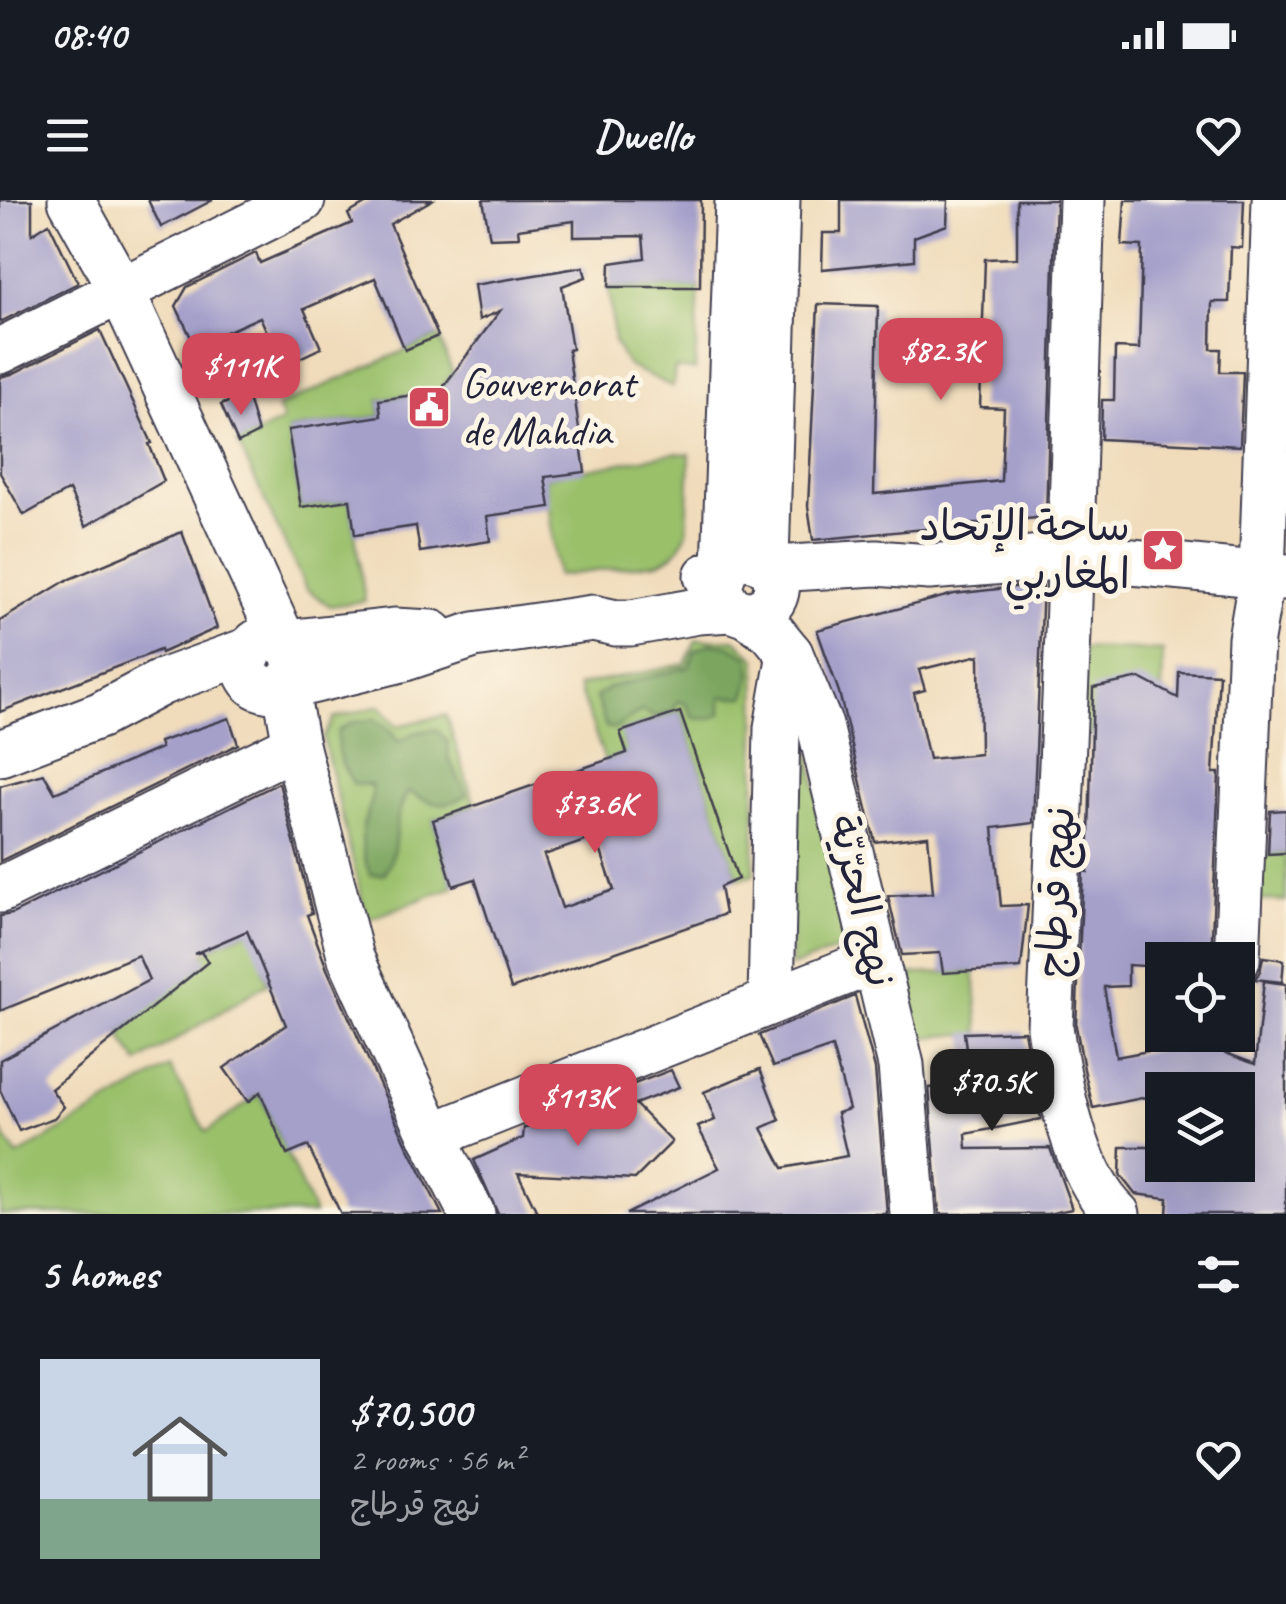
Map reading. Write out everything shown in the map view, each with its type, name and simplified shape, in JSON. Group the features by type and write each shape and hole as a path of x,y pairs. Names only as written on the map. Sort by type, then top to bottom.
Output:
{"street":[{"path":"72,200 120,288 203,472 296,745 350,958 472,1214"},
{"path":"0,351 302,200"},
{"path":"738,200 753,321 749,459 756,588 772,632 790,654 777,728 771,1000"},
{"path":"753,321 778,200"},
{"name":"نهج قرطاج","path":"1082,200 1050,1027 1058,1081 1086,1167 1107,1205 1117,1214"},
{"path":"1238,942 1252,639 1274,576 1275,200"},
{"path":"0,753 100,715 272,666 402,659 474,635 593,618 624,601 704,578 756,588 879,585 929,566 1070,556 1274,576"},
{"name":"نهج الحرّيّة","path":"790,654 820,726 901,1065 913,1214"},
{"path":"0,890 296,745"},
{"path":"432,1136 876,960"}],"green space":[{"path":"609,287 699,287 695,370 675,368 673,387 628,366 614,342"},
{"path":"438,336 453,373 440,391 379,400 381,416 288,430 301,507 350,500 365,601 330,606 306,589 238,443 283,421 277,407"},
{"path":"674,453 690,454 687,531 677,550 658,563 557,576 545,477"},
{"path":"735,639 757,659 754,874 738,879 680,712 621,732 627,753 605,761 578,686 685,664 696,640"},
{"path":"711,643 729,646 749,657 752,673 745,697 721,697 721,714 708,719 694,718 686,704 678,701 674,709 655,717 641,711 615,729 606,727 596,697 610,687 689,667 695,651"},
{"path":"1083,648 1163,651 1161,736 1080,735"},
{"path":"380,706 397,726 446,715 475,805 433,820 453,887 367,920 323,738 334,718"},
{"path":"375,719 399,742 414,733 436,729 448,742 449,759 467,795 443,804 408,792 398,815 390,863 384,874 370,875 362,839 371,785 354,784 340,759 337,739 338,731 351,723"},
{"path":"792,736 806,736 848,946 791,967"},
{"path":"1286,853 1286,901 1256,900 1259,854"},
{"path":"253,929 269,967 263,970 268,983 138,1063 120,1035 197,958"},
{"path":"974,971 979,1033 917,1038 899,975"},
{"path":"170,1067 206,1132 260,1094 314,1214 0,1214 0,1129 17,1156"}],"building":[{"path":"0,200 32,200 32,234 49,223 78,283 0,322"},
{"path":"148,200 213,200 161,227"},
{"path":"372,200 432,200 390,224 438,336 405,350 375,278 304,309 321,348 283,366 260,317 195,346 176,306 187,287 256,253 260,263 352,223 348,214"},
{"path":"483,200 701,200 700,287 609,287 610,263 645,258 643,236 574,237 574,221 518,229 519,237 490,238"},
{"path":"841,200 948,200 947,225 914,237 914,260 822,269 823,233 841,233"},
{"path":"1017,200 1056,200 1046,517 813,540 808,506 818,304 878,306 874,494 1001,481 1004,408 980,407 985,259 1017,258"},
{"path":"1125,200 1244,200 1242,248 1231,247 1229,302 1212,302 1211,349 1221,349 1220,372 1243,372 1240,446 1101,439 1102,400 1114,400 1115,348 1139,349 1142,246 1122,245"},
{"name":"Gouvernorat de Mahdia","path":"583,267 586,277 562,286 585,472 545,477 550,507 487,516 490,541 420,552 416,526 355,535 350,500 301,507 288,430 381,416 379,400 440,391 500,311 479,320 474,285"},
{"path":"100,330 152,443 149,444 164,481 86,526 69,490 24,515 0,473 0,377"},
{"path":"247,394 258,433 238,443 221,405"},
{"path":"182,532 217,628 161,653 160,650 0,712 0,621 67,580"},
{"path":"1043,584 1033,823 993,828 1001,906 1028,905 1021,968 943,973 940,953 902,955 888,896 933,893 928,836 875,842 839,692 817,630 954,594","holes":["979,655 980,754 929,759 914,693 925,690 919,670"]},
{"path":"1179,672 1219,674 1213,773 1219,773 1212,942 1145,942 1145,966 1128,965 1128,986 1104,987 1116,1057 1145,1052 1223,1052 1255,1064 1264,981 1286,984 1286,1214 1167,1214 1168,1198 1135,1194 1120,1175 1121,1147 1145,1147 1145,1182 1255,1182 1255,1072 1145,1072 1145,1097 1093,1108 1084,1069 1076,1026 1083,871 1088,872 1093,688 1140,678 1178,698"},
{"path":"680,712 738,879 720,887 725,914 511,989 475,879 453,886 433,820 627,753 620,732","holes":["596,837 614,890 562,908 544,855"]},
{"path":"229,718 238,744 0,861 0,786 44,774 55,793 161,748 159,742"},
{"path":"279,783 312,913 307,915 327,969 442,1214 341,1214 308,1146 287,1155 260,1092 248,1102 224,1068 286,1025 247,931 194,954 201,952 208,962 51,1089 64,1107 54,1118 19,1131 0,1090 0,1060 149,980 138,955 0,1011 0,916 12,914"},
{"path":"1286,810 1286,853 1268,854 1270,811"},
{"path":"1263,957 1284,960 1282,982 1255,979"},
{"path":"855,996 875,1069 887,1214 626,1214 719,1168 698,1127 715,1120 704,1092 760,1069 780,1120 762,1128 783,1168 847,1156 837,1113 849,1109 832,1047 773,1067 759,1035"},
{"path":"1024,1031 1041,1119 966,1134 967,1149 1050,1148 1072,1209 1047,1214 939,1214 929,1088 956,1086 953,1058 967,1056 964,1033"},
{"path":"671,1070 679,1087 635,1104 672,1142 635,1179 518,1173 538,1214 498,1214 474,1160 523,1138 524,1128 538,1127 541,1121 625,1125 613,1092"}],"place":[{"name":"Gouvernorat de Mahdia","path":"429,407"},
{"name":"ساحة الإتحاد المغاربي","path":"1163,550"}]}
